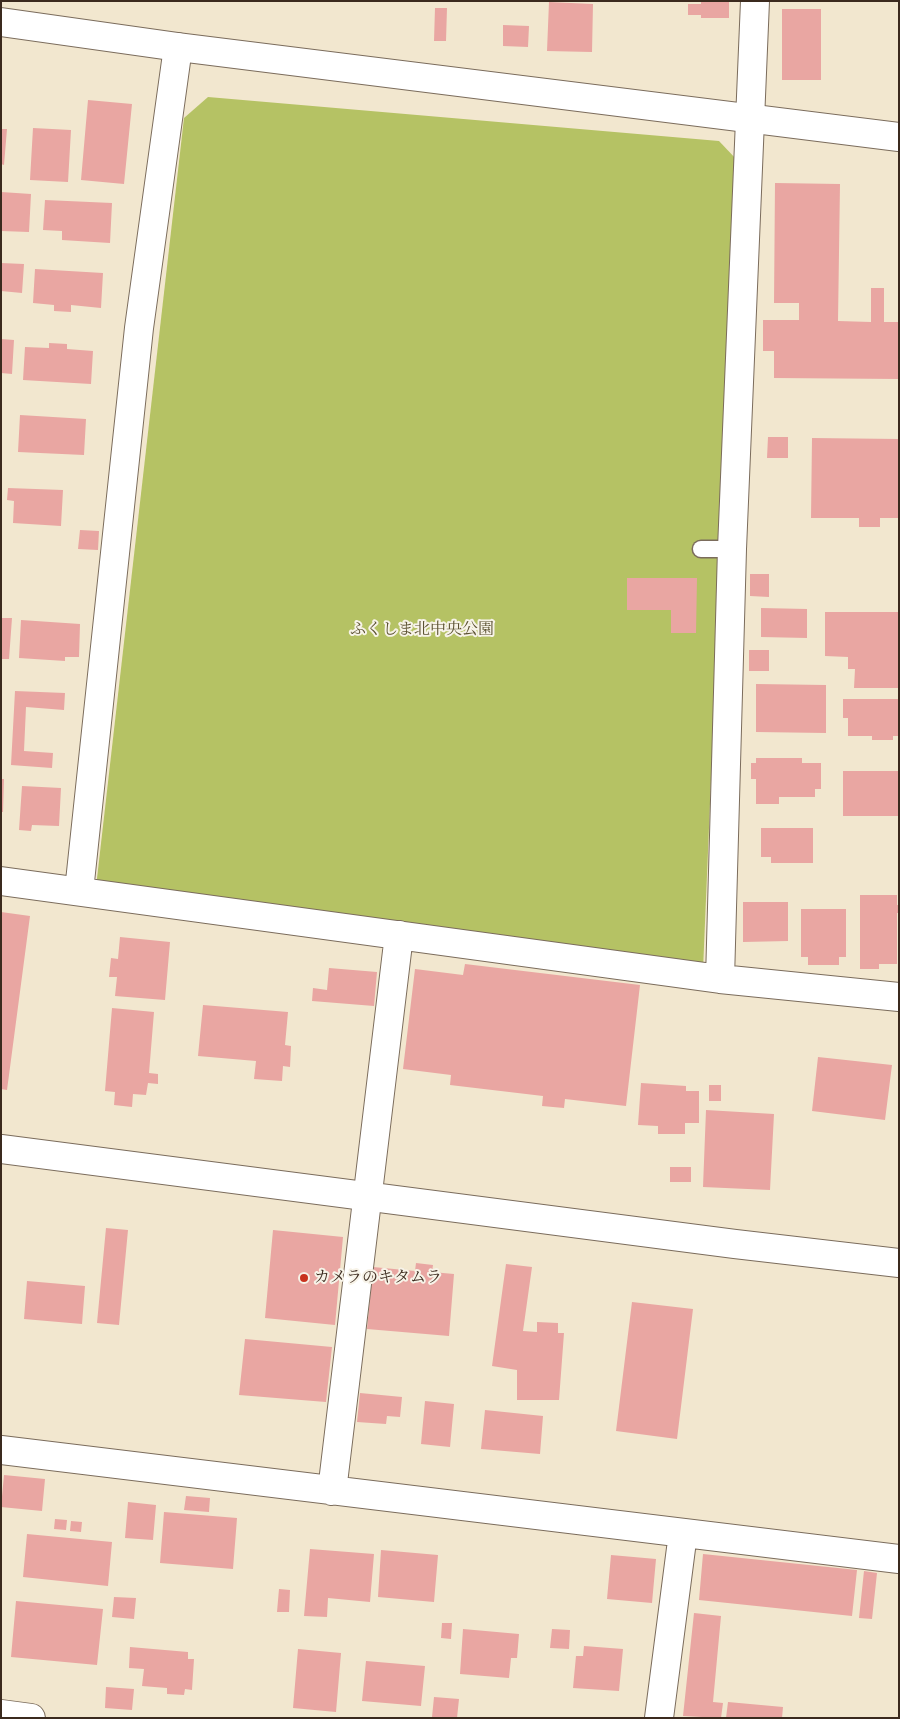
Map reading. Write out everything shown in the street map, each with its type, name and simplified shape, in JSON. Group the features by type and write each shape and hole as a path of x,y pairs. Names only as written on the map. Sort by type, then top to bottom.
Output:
{"street":[{"path":"720,979 732,549 754,1"},
{"path":"1,22 178,47 899,136"},
{"path":"79,891 139,328 178,47"},
{"path":"1,881 720,979 899,997"},
{"path":"332,1491 399,935"},
{"path":"1,1149 736,1244 899,1263"},
{"path":"1,1450 899,1559"},
{"path":"660,1718 683,1533"},
{"path":"1,1714 31,1718"}],"lane":[{"path":"701,549 732,549"}],"green space":[{"name":"ふくしま北中央公園","path":"208,97 719,141 737,160 703,970 96,887 184,118"}],"building":[{"path":"701,1 729,1 729,18 701,18 701,15 688,15 688,4 701,4"},
{"path":"549,2 593,4 592,52 547,51"},
{"path":"435,8 447,8 446,41 434,41"},
{"path":"782,9 821,9 821,80 782,80"},
{"path":"503,25 529,26 528,47 503,46"},
{"path":"88,100 132,104 124,184 81,180"},
{"path":"33,128 71,130 68,182 30,180"},
{"path":"1,129 7,129 4,165 1,164"},
{"path":"775,183 840,184 838,321 871,322 871,288 884,288 884,322 899,322 899,379 774,378 774,351 763,351 763,320 799,320 799,303 774,303"},
{"path":"1,192 31,194 29,232 1,231"},
{"path":"45,200 112,203 110,243 62,240 62,231 43,230"},
{"path":"1,263 24,264 22,293 1,291"},
{"path":"35,269 103,273 101,308 71,305 71,312 54,311 54,305 33,303"},
{"path":"1,339 14,340 12,374 1,373"},
{"path":"49,343 67,344 67,349 93,351 91,384 23,380 25,347 49,348"},
{"path":"20,415 86,419 84,455 18,452"},
{"path":"768,437 788,437 788,458 767,458"},
{"path":"812,438 899,439 899,518 880,518 880,527 859,527 859,518 811,518"},
{"path":"8,488 63,490 61,526 13,523 14,501 7,500"},
{"path":"80,530 99,531 98,550 78,549"},
{"path":"750,574 769,574 769,597 750,596"},
{"path":"627,578 697,578 696,633 671,633 671,610 627,610"},
{"path":"761,608 807,609 807,638 761,637"},
{"path":"825,612 899,612 899,688 854,688 855,669 848,669 848,657 825,656"},
{"path":"1,618 12,618 9,659 1,659"},
{"path":"21,620 80,624 79,657 65,657 65,661 19,658"},
{"path":"749,650 769,650 769,671 749,671"},
{"path":"756,684 826,685 826,733 756,732"},
{"path":"15,691 65,693 64,710 26,707 24,751 53,753 52,768 11,765"},
{"path":"843,699 899,699 899,736 893,736 893,740 872,740 872,736 848,736 848,718 843,718"},
{"path":"756,758 802,758 802,763 821,763 821,789 815,789 815,797 779,797 779,804 756,804 756,779 751,779 751,763 756,763"},
{"path":"843,771 899,771 899,816 843,816"},
{"path":"1,779 4,779 3,812 1,812"},
{"path":"22,786 61,788 59,826 32,825 31,831 19,830"},
{"path":"761,828 813,828 813,863 771,863 771,857 761,857"},
{"path":"860,895 897,895 899,913 897,913 897,964 879,964 879,969 860,969"},
{"path":"743,902 788,902 788,941 743,942"},
{"path":"801,909 846,909 846,957 839,957 839,965 808,965 808,957 801,957"},
{"path":"1,912 30,916 7,1090 1,1089"},
{"path":"120,937 170,942 165,1000 115,996 117,977 109,977 111,958 118,959"},
{"path":"465,964 640,985 626,1106 565,1099 564,1108 542,1106 543,1096 450,1085 451,1075 403,1069 415,969 463,975"},
{"path":"329,968 377,972 374,1006 312,1001 313,988 327,990"},
{"path":"203,1005 288,1012 285,1045 291,1046 290,1067 283,1066 282,1081 254,1079 256,1061 198,1056"},
{"path":"112,1008 154,1012 149,1073 158,1074 158,1084 148,1083 146,1095 133,1094 132,1107 114,1105 115,1092 105,1091"},
{"path":"818,1057 892,1065 885,1120 812,1111"},
{"path":"641,1083 686,1086 686,1091 699,1091 699,1123 685,1123 685,1134 658,1134 658,1126 638,1125"},
{"path":"709,1085 721,1085 721,1101 709,1101"},
{"path":"706,1110 774,1114 770,1190 703,1187"},
{"path":"670,1167 691,1167 691,1182 670,1182"},
{"path":"106,1228 128,1230 119,1325 97,1323"},
{"name":"カメラのキタムラ","path":"273,1230 343,1237 335,1325 265,1318"},
{"path":"416,1263 433,1265 432,1272 454,1274 449,1336 367,1329 373,1267 415,1271"},
{"path":"506,1264 532,1267 523,1331 537,1332 537,1322 558,1323 558,1333 564,1333 559,1400 517,1400 517,1370 492,1366"},
{"path":"27,1281 85,1286 82,1324 24,1319"},
{"path":"632,1302 693,1309 677,1439 616,1431"},
{"path":"245,1339 332,1347 326,1402 239,1395"},
{"path":"360,1393 402,1397 400,1417 387,1416 386,1424 357,1422"},
{"path":"425,1401 454,1404 450,1447 421,1444"},
{"path":"485,1410 543,1416 540,1454 481,1449"},
{"path":"4,1475 45,1479 42,1511 1,1507"},
{"path":"186,1496 210,1498 209,1512 184,1510"},
{"path":"128,1502 156,1505 153,1540 125,1538"},
{"path":"164,1512 237,1518 233,1569 160,1563"},
{"path":"55,1519 67,1520 66,1530 54,1529"},
{"path":"71,1521 82,1522 81,1532 70,1531"},
{"path":"27,1534 112,1542 108,1586 23,1577"},
{"path":"310,1549 374,1554 370,1602 328,1598 327,1617 304,1616"},
{"path":"381,1550 438,1555 434,1602 378,1597"},
{"path":"703,1554 857,1570 852,1616 699,1600"},
{"path":"611,1555 656,1559 652,1603 607,1599"},
{"path":"864,1571 877,1573 872,1619 859,1618"},
{"path":"279,1589 290,1590 289,1612 277,1612"},
{"path":"114,1597 136,1598 134,1619 112,1617"},
{"path":"16,1601 103,1609 97,1665 11,1657"},
{"path":"694,1613 721,1616 713,1702 723,1703 721,1718 683,1716"},
{"path":"442,1623 452,1623 451,1639 441,1638"},
{"path":"463,1629 519,1634 517,1658 511,1658 509,1678 460,1674"},
{"path":"552,1629 570,1630 569,1649 550,1648"},
{"path":"584,1646 623,1649 619,1691 573,1688 576,1656 583,1656"},
{"path":"130,1647 188,1652 188,1659 194,1659 192,1690 185,1689 184,1695 167,1694 167,1688 142,1686 144,1669 129,1668"},
{"path":"298,1649 341,1653 336,1712 293,1708"},
{"path":"366,1661 425,1666 421,1706 362,1701"},
{"path":"106,1687 134,1689 132,1710 105,1708"},
{"path":"434,1697 459,1699 457,1718 432,1717"},
{"path":"728,1702 783,1707 782,1718 726,1718"}],"place":[{"name":"カメラのキタムラ","path":"304,1278"}]}
